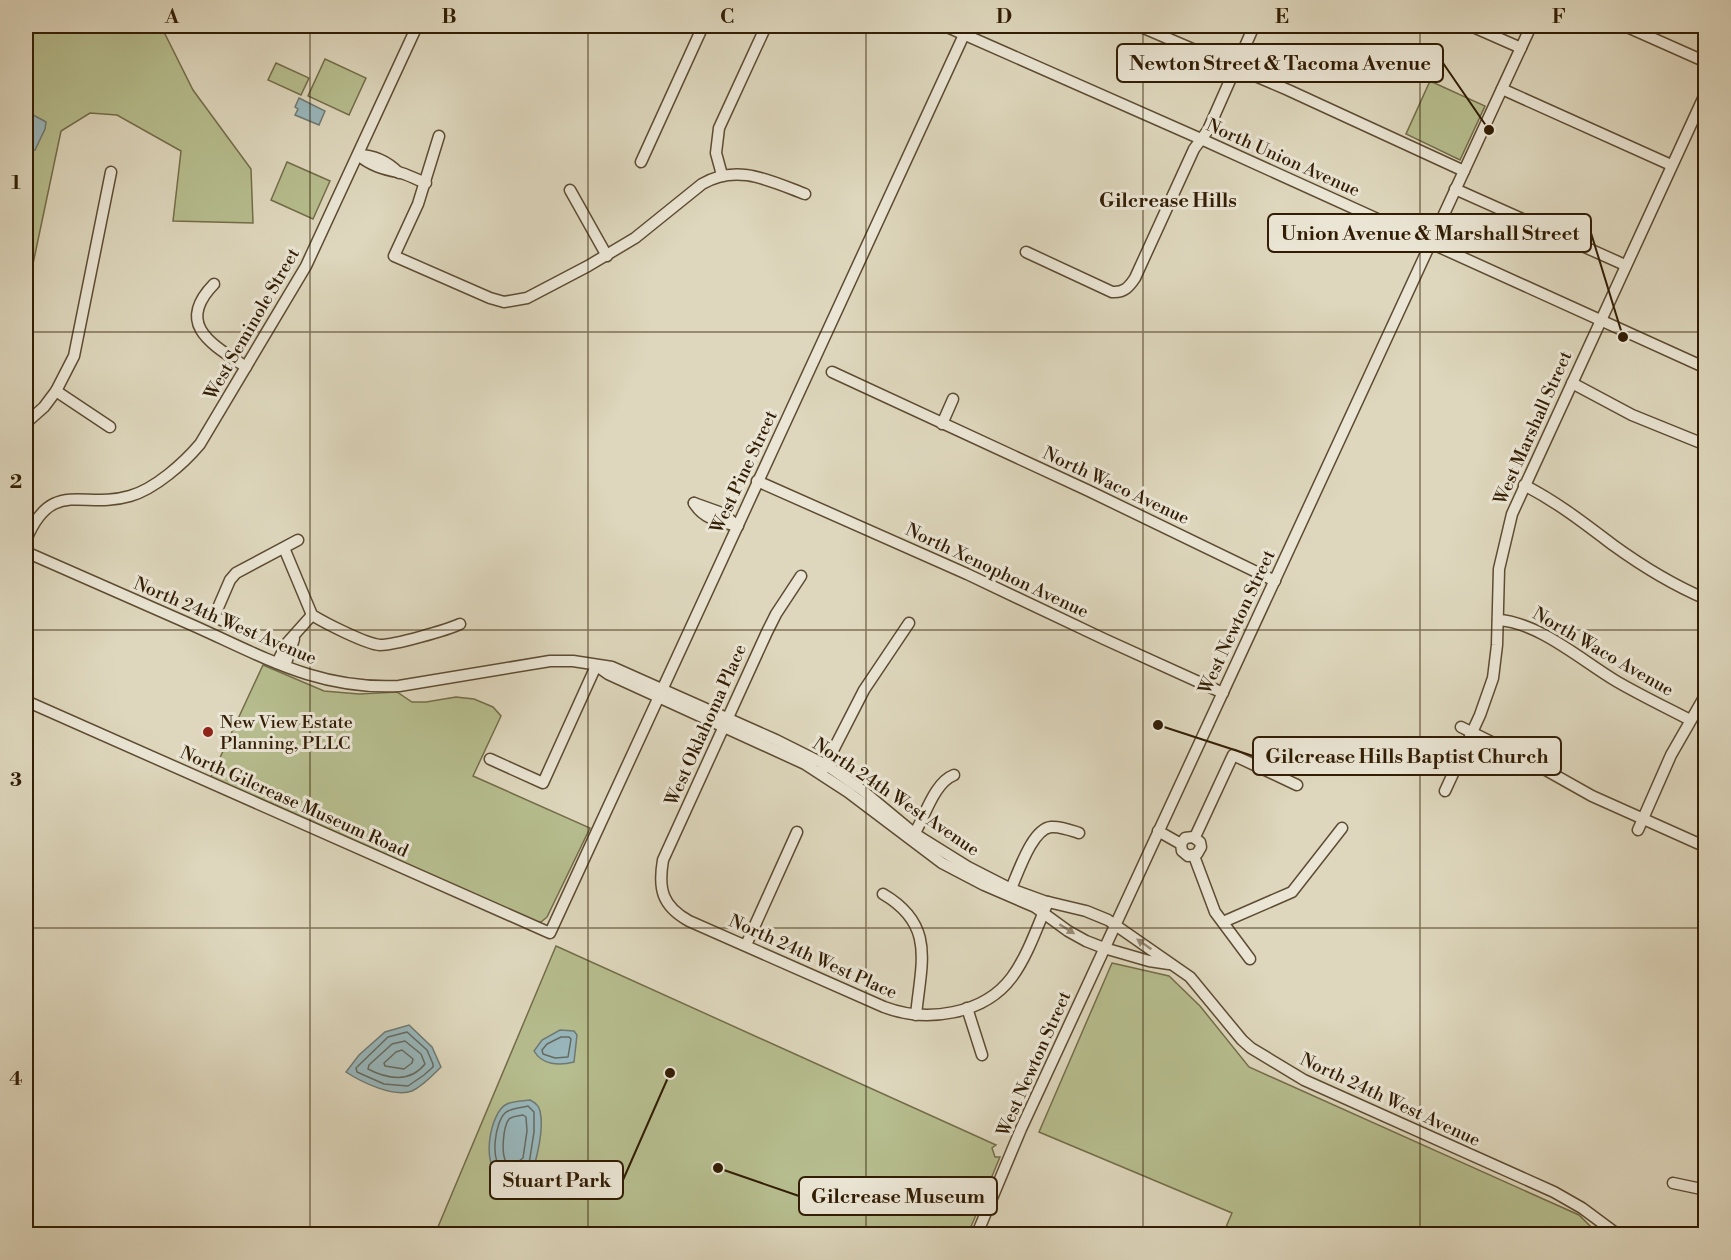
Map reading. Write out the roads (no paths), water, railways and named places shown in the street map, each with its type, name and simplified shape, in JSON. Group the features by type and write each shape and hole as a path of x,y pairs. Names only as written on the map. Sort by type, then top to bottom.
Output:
{"street":[{"name":"West Seminole Street","path":"26,540 38,516 57,502 79,498 111,500 143,491 178,466 206,435 306,266 417,26"},
{"path":"641,162 703,26"},
{"path":"722,175 716,153 719,128 766,26"},
{"name":"North Union Avenue","path":"945,26 966,30 1706,368"},
{"path":"1139,26 1288,90 1464,171"},
{"path":"1026,252 1112,292 1122,292 1130,286 1194,149 1208,130 1254,26"},
{"path":"1471,26 1521,48"},
{"name":"West Newton Street","path":"977,1234 1015,1143 1104,948 1531,26"},
{"path":"1625,26 1706,62"},
{"name":"West Pine Street","path":"550,933 966,30"},
{"path":"1502,89 1671,165"},
{"name":"West Marshall Street","path":"1445,791 1488,696 1493,678 1501,557 1508,525 1524,485 1706,92"},
{"path":"439,136 426,183 394,256 504,302 527,298 607,256 635,238 702,184 722,175 732,173 747,175 805,194"},
{"path":"358,154 371,155 390,163 399,173 426,183"},
{"path":"26,423 56,391 70,367 78,342 111,172"},
{"path":"1455,189 1625,265"},
{"path":"570,190 607,256"},
{"path":"214,284 199,302 198,317 202,331 217,348 246,367"},
{"name":"North Waco Avenue","path":"832,372 1088,490 1275,581"},
{"path":"1572,383 1632,415 1706,445"},
{"path":"56,391 110,427"},
{"path":"942,424 953,399"},
{"name":"North Xenophon Avenue","path":"758,481 967,574 1223,693"},
{"path":"1524,485 1550,498 1653,571 1706,599"},
{"path":"213,617 233,576 298,540"},
{"path":"284,548 312,615 369,641 382,645 448,630 460,624"},
{"name":"North 24th West Avenue","path":"26,552 309,676 334,682 377,687 426,682 550,661 573,661 596,666 608,674 660,693 726,723 785,754 824,769 848,792 913,837 955,870 1046,907 1099,915 1116,924 1190,977 1242,1040 1276,1065 1554,1192 1589,1212 1617,1234"},
{"name":"West Oklahoma Place","path":"663,895 660,876 663,860 776,614 801,576"},
{"path":"201,611 226,622"},
{"path":"281,664 287,643 312,615"},
{"name":"North Waco Avenue","path":"1498,620 1515,622 1535,629 1619,682 1690,720"},
{"path":"824,769 864,690 909,623"},
{"path":"490,759 543,783 596,666"},
{"path":"1638,830 1690,720 1706,694"},
{"name":"North Gilcrease Museum Road","path":"26,701 550,933"},
{"path":"1461,727 1528,760 1592,796 1706,847"},
{"path":"1195,837 1233,755 1297,785"},
{"path":"913,837 939,786 948,777 954,775"},
{"path":"1009,892 1031,844 1040,832 1054,826 1079,833"},
{"path":"1222,922 1292,892 1342,828"},
{"path":"746,945 796,831"},
{"path":"1158,831 1181,844 1184,854 1194,856"},
{"path":"1181,844 1185,838 1195,837"},
{"path":"1194,856 1201,848 1200,842 1195,837"},
{"path":"1194,856 1212,904 1222,922 1250,959"},
{"path":"883,894 901,905 916,924 919,932 921,959 916,1015"},
{"name":"North 24th West Place","path":"663,895 667,903 681,916 884,1007 916,1015 946,1014 967,1008 991,997 1010,980 1024,957 1046,907"},
{"name":"North 24th West Avenue","path":"1046,907 1068,931 1104,948 1172,965"},
{"path":"967,1008 982,1055"},
{"path":"1673,1183 1706,1190"}],"water":[{"path":"299,98 325,111 319,125 295,115 298,109 295,107"},
{"path":"26,111 46,122 35,150 26,151"},
{"path":"409,1025 432,1047 441,1067 420,1086 405,1093 387,1091 346,1072 359,1055 385,1032"},
{"path":"560,1030 574,1031 577,1035 574,1062 563,1064 546,1062 534,1051 542,1040"},
{"path":"530,1100 539,1107 541,1118 540,1140 533,1170 513,1176 501,1175 491,1162 489,1151 496,1117 507,1104"}],"place":[{"name":"Newton Street & Tacoma Avenue","path":"1489,130"},
{"name":"Union Avenue & Marshall Street","path":"1623,337"},
{"name":"Gilcrease Hills Baptist Church","path":"1158,725"},
{"name":"New View Estate Planning, PLLC","path":"208,732"},
{"name":"Stuart Park","path":"670,1073"},
{"name":"Gilcrease Museum","path":"718,1168"}],"district":[{"name":"Gilcrease Hills","path":"1168,201"}]}
